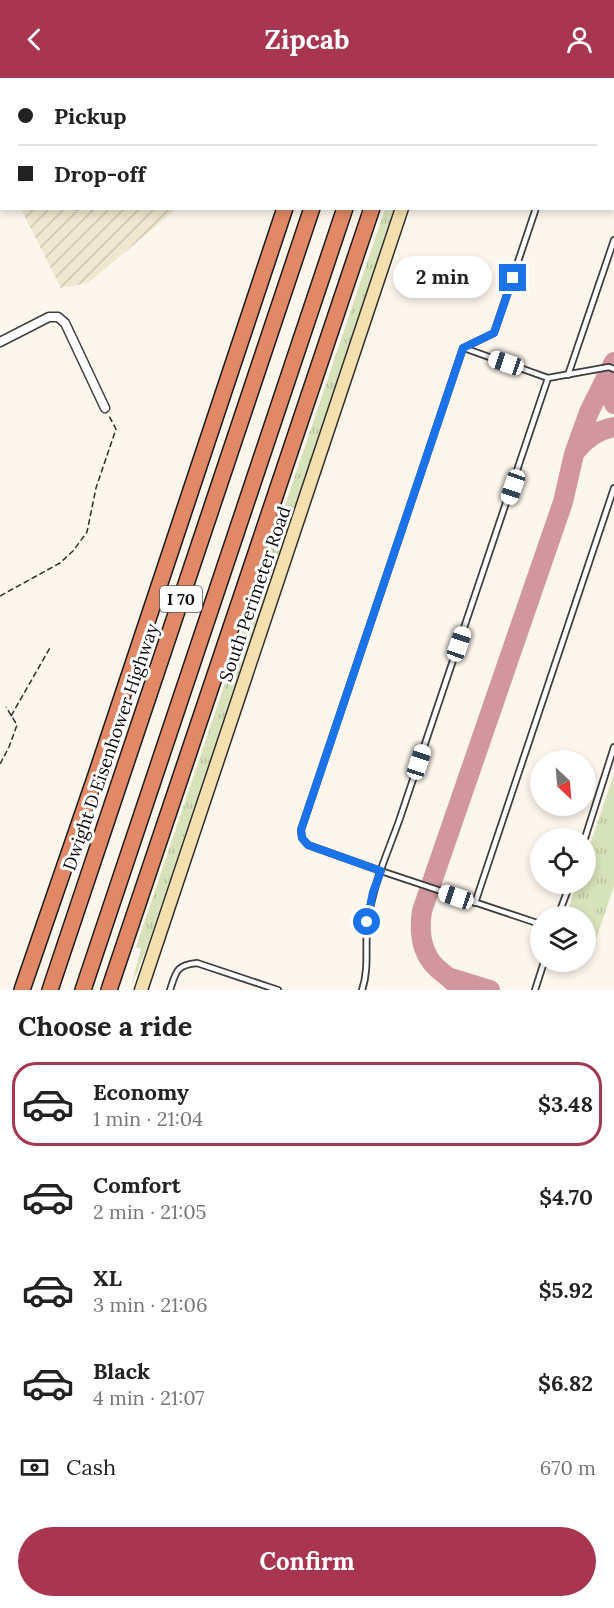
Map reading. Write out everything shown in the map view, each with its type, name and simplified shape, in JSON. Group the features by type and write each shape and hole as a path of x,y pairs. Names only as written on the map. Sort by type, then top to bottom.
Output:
{"highway":[{"path":"22,990 92,789 284,210"},
{"name":"Dwight D Eisenhower Highway","path":"50,990 311,210"},
{"name":"I 70","path":"83,990 344,210"},
{"path":"109,990 371,210"}],"street":[{"name":"South Perimeter Road","path":"141,990 401,210"},
{"path":"0,342 49,317 58,317 64,323 105,408"}],"lane":[{"path":"530,921 308,845 302,838 301,830 463,348 494,333 535,210"},
{"path":"568,375 614,240"},
{"path":"463,348 548,378 609,367 614,369"},
{"path":"362,990 366,969 367,922 373,892 548,378"},
{"path":"475,903 614,488"},
{"path":"588,828 614,747"},
{"path":"170,990 178,969 185,964 197,963 278,990"},
{"path":"535,990 541,972"}],"path":[{"path":"0,596 60,563 73,551 87,532 96,488 116,429 105,408"},
{"path":"11,716 51,646"},
{"path":"0,764 17,725 6,707"}],"shaded area":[{"path":"22,210 175,210 88,283 61,288"}],"green space":[{"path":"385,210 394,210 146,950 131,986 141,949 136,947"},
{"path":"614,774 614,886 596,939 596,906 569,906 574,894 596,894 596,828"}],"taxiway":[{"path":"461,990 427,956 421,934 422,911 563,502 574,454 589,412 614,362"},
{"path":"611,370 610,389 614,404"},
{"path":"577,450 593,435 614,427"},
{"path":"451,978 490,990"}],"route":[{"path":"367,922 373,892 381,871 308,845 302,838 301,830 463,348 494,333 513,278"}]}
